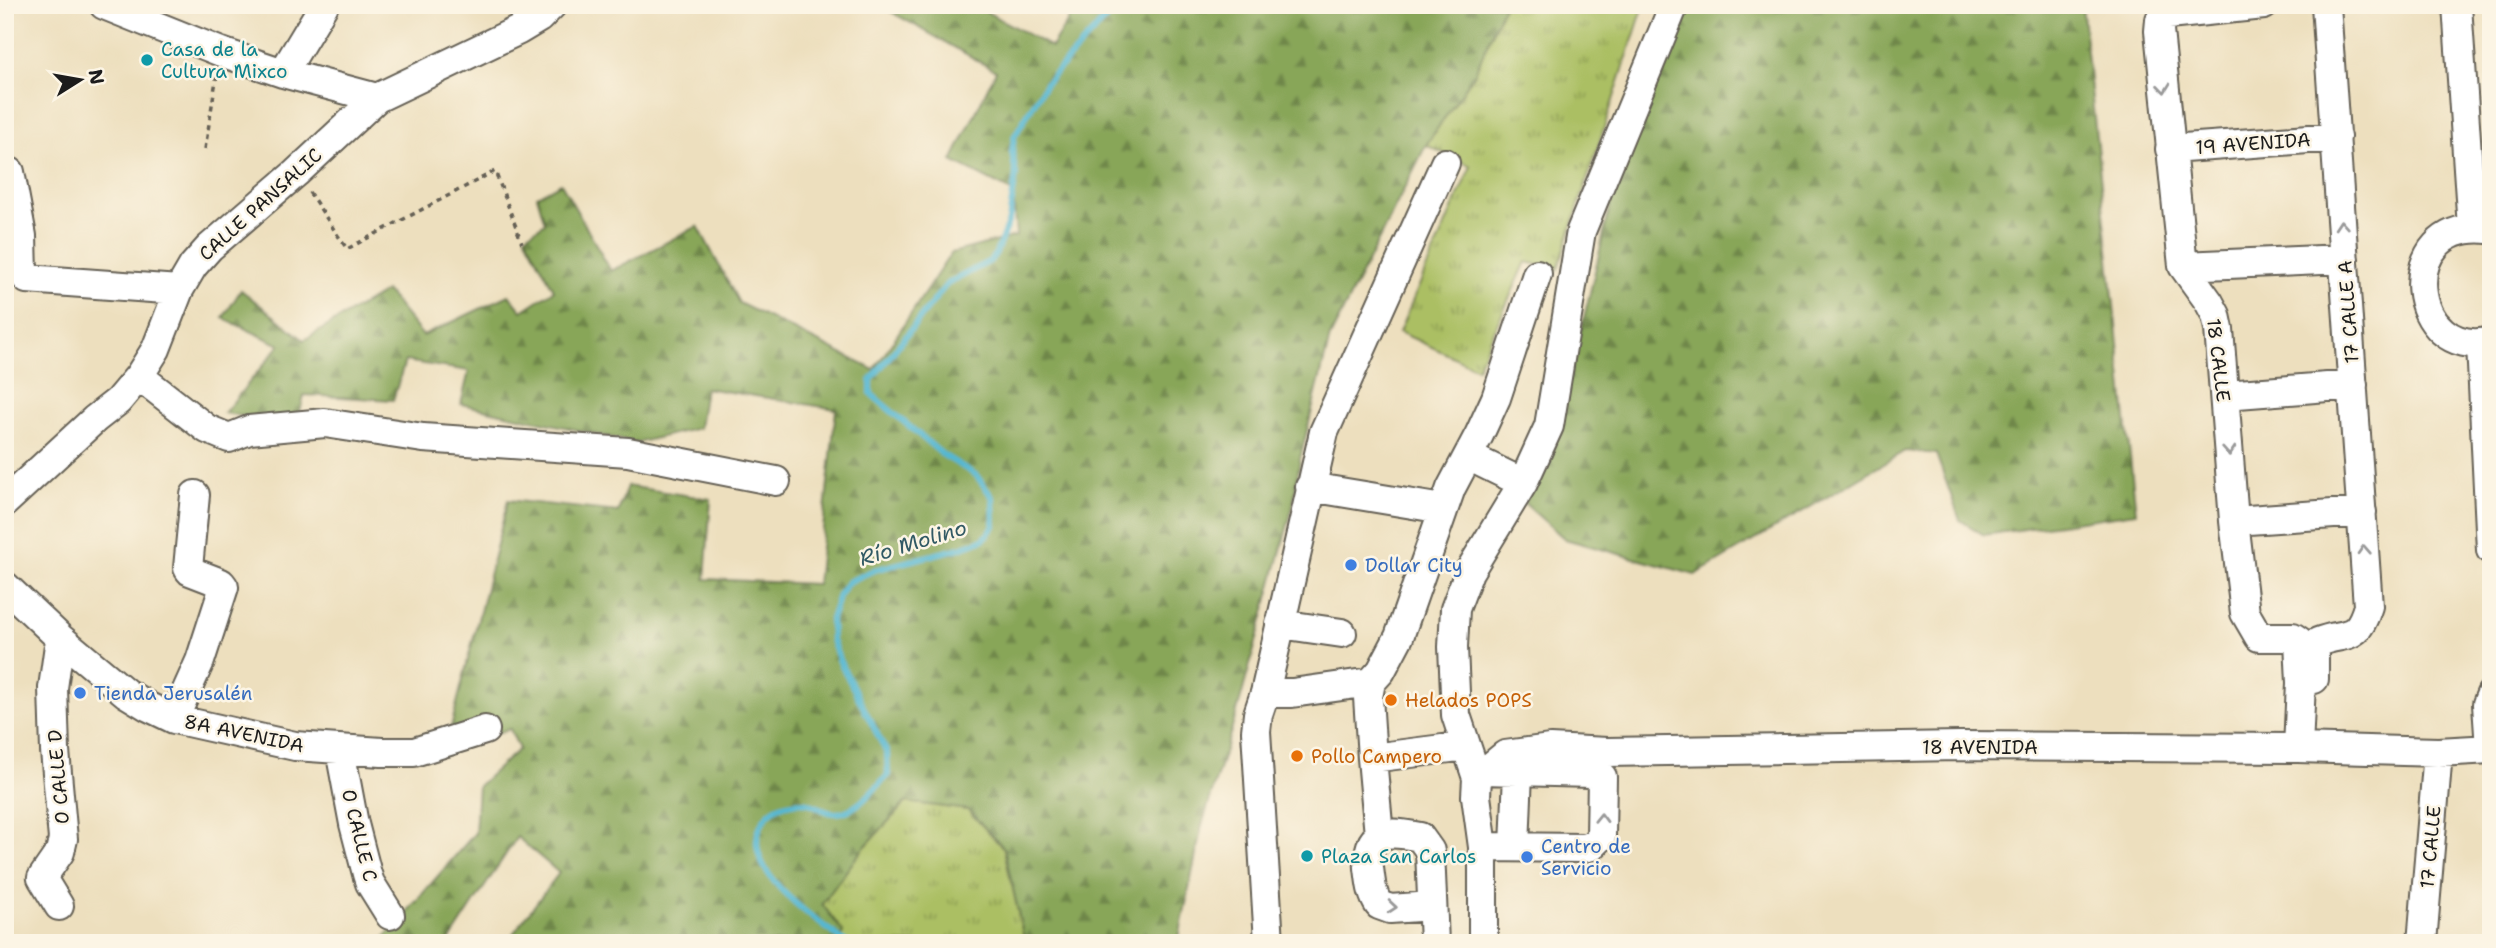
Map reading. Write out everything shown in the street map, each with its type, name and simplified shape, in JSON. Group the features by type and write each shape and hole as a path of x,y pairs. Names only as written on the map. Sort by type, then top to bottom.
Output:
{"street":[{"path":"104,5 220,52 283,74 377,98"},
{"path":"283,74 324,5"},
{"name":"CALLE PANSALIC","path":"5,502 118,401 139,376 156,349 179,290 192,267 209,248 377,98 519,30 539,18 552,5"},
{"path":"1483,943 1483,847 1476,796 1480,774 1466,747 1456,715 1453,648 1455,609 1469,572 1523,483 1549,426 1581,231 1674,5"},
{"name":"18 CALLE","path":"2250,624 2245,612 2234,521 2216,315 2183,266 2158,31 2160,20 2168,15 2264,5"},
{"name":"17 CALLE A","path":"2326,5 2368,606 2364,617"},
{"path":"2457,5 2481,228 2448,236 2430,254 2421,278 2423,303 2436,325 2456,340 2486,343 2491,550"},
{"name":"19 AVENIDA","path":"2170,149 2336,137"},
{"path":"1269,942 1256,731 1258,714 1324,432 1445,163"},
{"path":"10,172 22,236 23,274 27,279 179,290"},
{"path":"2183,266 2344,258"},
{"path":"1379,835 1371,758 1368,697 1371,682 1381,671 1399,637 1451,488 1496,398 1537,274"},
{"path":"139,376 207,429 229,438 249,430 325,424 423,438 589,447 776,481"},
{"path":"2225,396 2353,385"},
{"path":"1468,456 1523,483"},
{"path":"1310,486 1443,509"},
{"path":"174,719 200,661 224,587 221,583 188,568 195,495"},
{"path":"2234,521 2362,512"},
{"name":"8A AVENIDA","path":"5,586 60,638 125,693 174,719 295,746 340,750 414,752 485,730"},
{"path":"2250,624 2263,627 2309,625 2356,621 2364,617"},
{"path":"2306,748 2314,652 2318,642 2354,633 2364,617"},
{"path":"1280,624 1342,632"},
{"path":"2250,624 2259,636 2293,637 2299,641 2306,748"},
{"name":"0 CALLE D","path":"59,906 42,878 60,852 63,839 55,751 53,688 60,638"},
{"path":"1265,693 1292,693 1371,682"},
{"path":"2490,749 2487,704 2491,694"},
{"name":"18 AVENIDA","path":"1480,774 1504,755 1550,749 1608,752 1959,746 2306,748 2438,752 2490,749"},
{"path":"1371,758 1466,747"},
{"name":"0 CALLE C","path":"340,750 367,874 390,915"},
{"name":"17 CALLE","path":"2421,943 2438,752"},
{"path":"1516,847 1518,772"},
{"path":"1480,774 1598,773 1602,777 1601,837 1592,846 1483,847"},
{"path":"1432,906 1391,908 1379,905 1372,895 1369,850 1371,841 1379,835 1403,834 1420,837 1430,851 1434,943"}],"path":[{"path":"205,149 220,52"},
{"path":"296,173 347,249 495,171 522,243"}],"green space":[{"path":"879,5 974,5 1051,47 1078,5 1504,5 1474,75 1426,145 1330,337 1300,459 1293,506 1239,705 1202,825 1178,943 1025,943 1004,848 968,810 906,802 861,851 822,904 843,932 839,943 506,943 559,873 517,837 448,943 380,943 475,833 478,786 519,749 510,729 446,747 508,500 618,512 627,486 711,499 705,579 817,584 836,409 705,388 699,428 636,443 461,404 469,371 405,361 393,400 304,395 297,425 224,413 280,345 223,318 241,290 304,340 386,291 423,336 509,295 522,311 554,290 525,236 545,223 537,196 561,183 611,271 698,226 739,303 874,370 951,253 1016,236 1013,192 952,161 996,71"},
{"path":"1504,5 1644,5 1558,269 1526,262 1477,368 1399,332 1471,166 1426,145 1474,75"},
{"path":"1676,5 2082,5 2136,513 1984,535 1960,520 1936,454 1905,451 1695,575 1565,539 1524,503 1553,450 1637,92"},
{"path":"906,802 968,810 1004,849 1025,943 839,943 843,932 822,904 861,851"}],"waterway":[{"name":"Río Molino","path":"847,943 785,894 761,861 757,844 762,823 767,815 778,807 803,802 829,812 843,812 862,801 888,775 887,753 840,662 832,640 831,619 839,595 848,582 874,570 960,548 984,539 994,526 993,498 976,475 943,455 871,394 871,380 947,284 990,261 996,253 1009,220 1016,175 1012,152 1014,137 1046,83 1107,17 1125,5"}],"place":[{"name":"Casa de la Cultura Mixco","path":"147,60"},
{"name":"Dollar City","path":"1351,565"},
{"name":"Tienda Jerusalén","path":"80,693"},
{"name":"Helados POPS","path":"1391,700"},
{"name":"Pollo Campero","path":"1297,756"},
{"name":"Plaza San Carlos","path":"1307,856"},
{"name":"Centro de Servicio","path":"1527,857"}]}
